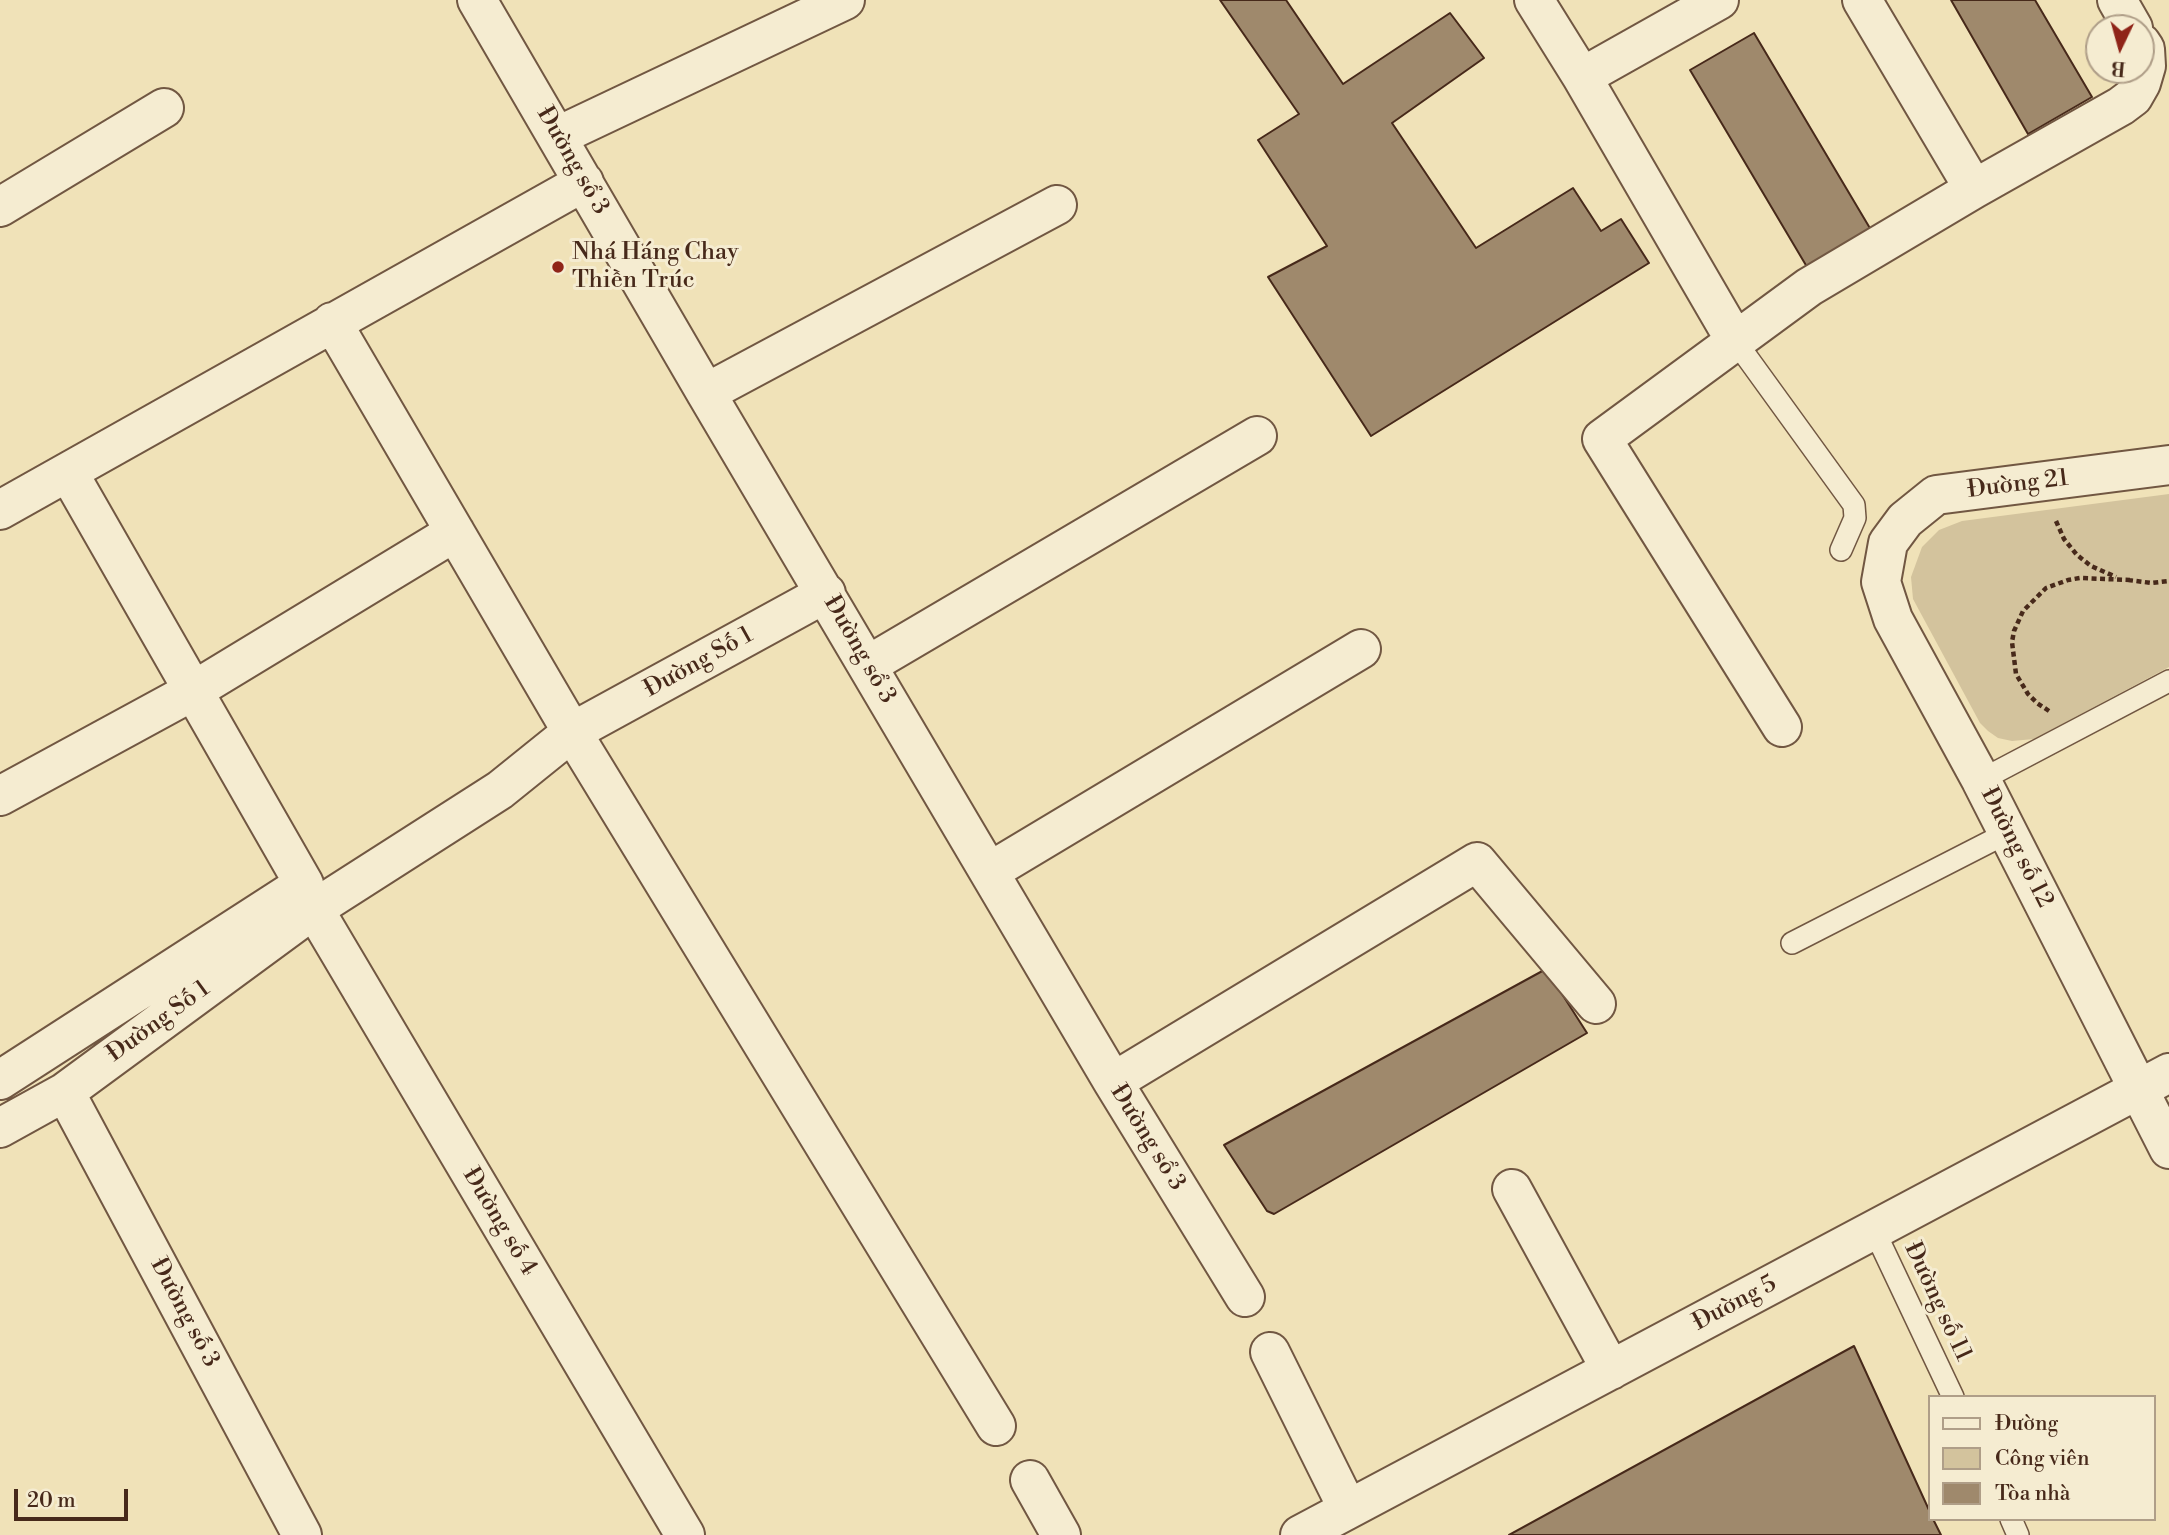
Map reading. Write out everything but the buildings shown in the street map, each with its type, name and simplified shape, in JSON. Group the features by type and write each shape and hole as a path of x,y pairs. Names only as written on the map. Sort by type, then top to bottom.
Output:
{"street":[{"name":"Đường sổ 3","path":"477,0 1113,1082 1245,1297"},
{"path":"558,136 845,0"},
{"path":"1534,0 1582,77 1736,342"},
{"path":"1582,77 1719,0"},
{"path":"1862,0 1974,189"},
{"path":"1782,727 1602,439 1809,287 2121,106 2133,97 2140,84"},
{"path":"0,207 164,108"},
{"path":"0,510 584,182"},
{"path":"706,393 1057,205"},
{"path":"332,322 572,732 996,1426"},
{"path":"868,665 1256,436"},
{"name":"Đường 21","path":"1888,543 1905,520 1936,495 2169,465"},
{"path":"0,1080 303,884 68,472"},
{"path":"0,796 193,691 454,532"},
{"name":"Đường số 12","path":"1888,543 1881,582 1893,619 2007,833 2154,1081 2169,1149"},
{"name":"Đường Số 1","path":"0,1128 65,1091 314,909 500,790 572,732 826,593"},
{"path":"989,872 1361,649"},
{"path":"1113,1082 1477,862 1596,1004"},
{"name":"Đường số 4","path":"314,909 685,1535"},
{"name":"Đường 5","path":"1300,1535 2154,1081"},
{"name":"Đường số 3","path":"65,1091 302,1535"},
{"path":"1512,1189 1611,1370"},
{"path":"1270,1352 1348,1510"},
{"path":"1030,1480 1061,1535"}],"lane":[{"path":"1736,342 1854,505 1855,518 1841,550"},
{"path":"1981,780 2169,681"},
{"path":"1792,943 2007,833"},
{"name":"Đường số 11","path":"1874,1230 1952,1395"}],"path":[{"path":"2056,522 2077,555 2108,575 2152,583 2169,581"},
{"path":"2056,714 2037,703 2016,674 2012,642 2023,611 2046,588 2068,580 2130,580"}],"green space":[{"path":"2169,494 2169,667 2034,739 2012,741 1998,738 1988,731 1980,723 1913,599 1911,577 1922,547 1939,530 1962,521"}],"place":[{"name":"Nhá Háng Chay Thiền Trúc","path":"558,267"}]}
